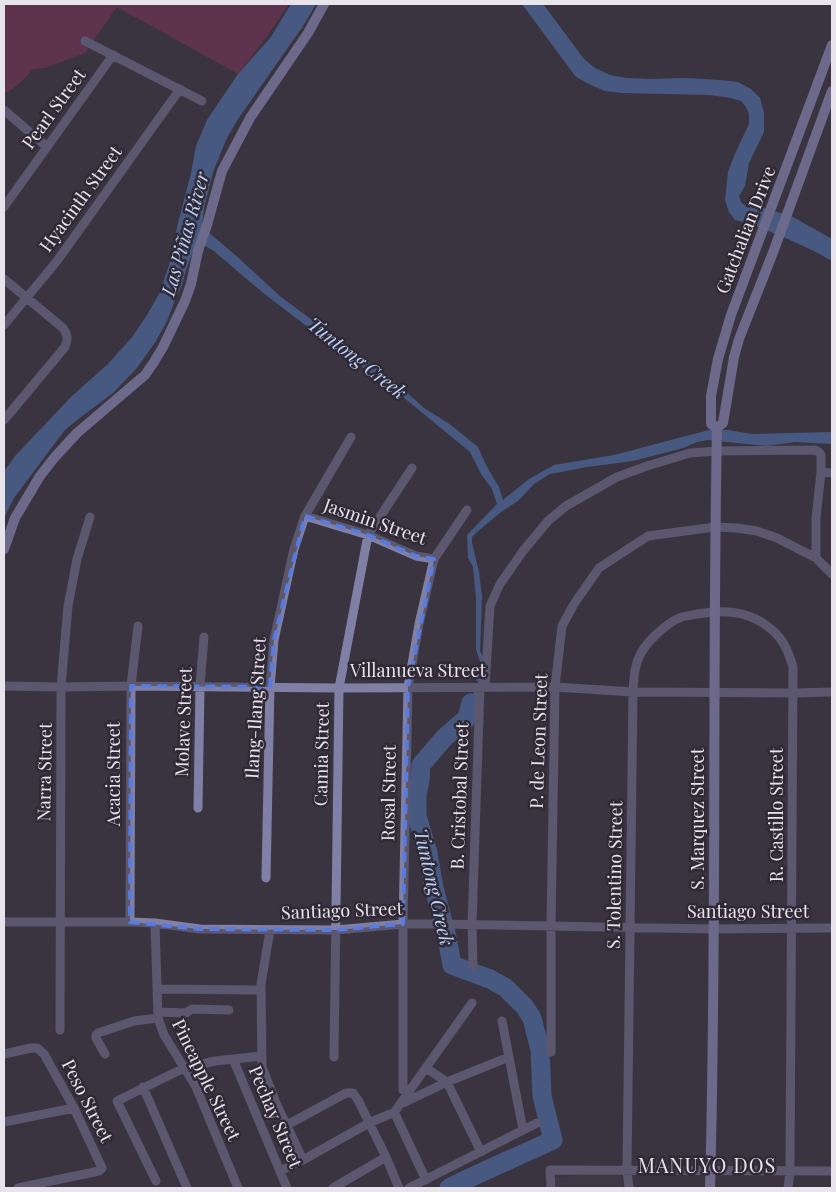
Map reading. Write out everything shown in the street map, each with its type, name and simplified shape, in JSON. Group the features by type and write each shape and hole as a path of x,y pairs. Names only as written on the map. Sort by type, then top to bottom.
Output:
{"street":[{"path":"4,548 15,518 40,476 54,458 77,432 145,375 163,347 191,284 198,251 207,226 222,170 250,118 308,34 324,4"},
{"path":"85,41 202,101"},
{"name":"Gatchalian Drive","path":"717,429 711,424 711,396 718,359 731,315 832,46"},
{"name":"Pearl Street","path":"4,207 112,55"},
{"name":"Hyacinth Street","path":"4,325 57,261 180,89"},
{"name":"Gatchalian Drive","path":"717,447 717,429 723,423 734,357 739,339 774,250 832,91"},
{"path":"4,110 47,146"},
{"path":"4,279 63,328 67,334 68,342 4,420"},
{"path":"711,396 726,399"},
{"name":"Ilang-Ilang Street","path":"266,878 270,687 274,640 294,549 305,516 352,437"},
{"name":"B. Cristobal Street","path":"473,966 472,924 479,687 490,606 500,584 523,551 548,521 566,506 617,477 690,453 717,447 815,450 821,455 821,472"},
{"name":"S. Marquez Street","path":"710,1188 717,447"},
{"name":"Camia Street","path":"334,1057 339,688 368,535 412,468"},
{"path":"816,558 816,518 821,472 832,473"},
{"name":"Rosal Street","path":"403,1090 403,924 408,687 434,559 467,510"},
{"name":"Narra Street","path":"60,1030 62,687 68,606 77,559 90,516"},
{"name":"Jasmin Street","path":"305,516 368,535 416,556 434,559"},
{"name":"P. de Leon Street","path":"551,1052 555,687 562,626 574,604 599,568 648,536 715,527 737,528 777,538 816,558 832,574"},
{"name":"S. Tolentino Street","path":"629,1188 630,927 634,672 640,654 656,634 680,618 716,611"},
{"name":"R. Castillo Street","path":"716,611 735,613 753,618 768,626 779,637 789,652 793,667 790,1171 788,1188"},
{"name":"Acacia Street","path":"130,922 131,686 138,626"},
{"name":"Molave Street","path":"198,808 200,686 204,637"},
{"name":"Villanueva Street","path":"4,686 555,687 633,692 832,692"},
{"name":"Santiago Street","path":"4,922 130,922 200,929 270,930 336,930 403,924 832,928"},
{"name":"Pineapple Street","path":"155,923 158,1015 164,1035 196,1087 238,1188"},
{"path":"270,930 261,984 262,1067 276,1104 304,1160"},
{"path":"157,989 261,990"},
{"path":"280,1171 304,1160 369,1123 393,1114 472,1003"},
{"path":"104,1054 96,1038 98,1033 134,1021 158,1015 186,1013 192,1009 229,1010"},
{"path":"502,1021 523,1130"},
{"name":"Peso Street","path":"4,1054 26,1048 37,1048 44,1054 74,1108 102,1168 99,1171 18,1188"},
{"path":"156,1181 117,1100 184,1068 215,1061 262,1056"},
{"path":"400,1104 447,1082 509,1057"},
{"name":"Pechay Street","path":"233,1059 287,1188"},
{"path":"426,1068 447,1082 481,1152"},
{"path":"143,1087 187,1188"},
{"path":"287,1125 351,1092 356,1096 386,1158 396,1187"},
{"path":"4,1122 74,1108"},
{"path":"393,1114 396,1116 426,1180"},
{"path":"409,1188 537,1123"},
{"path":"334,1188 386,1158"},
{"path":"551,1188 550,1170 832,1172"}],"highlighted area":[{"path":"305,516 368,535 416,556 434,559 408,687 403,924 336,930 200,929 130,922 131,686 270,687 274,640"}],"shaded area":[{"path":"4,4 289,4 238,74 117,7 85,53 45,68 33,69 23,80 4,94"},
{"path":"621,1172 623,1188 553,1188 552,1178"}],"water":[{"name":"Las Piñas River","path":"291,4 316,4 303,26 238,119 226,140 213,172 204,208 202,227 281,297 393,380 424,408 451,425 478,447 499,487 503,500 529,479 554,465 614,455 709,430 728,430 752,434 832,432 832,444 795,442 767,446 708,440 633,461 550,474 534,484 518,501 501,512 472,537 482,596 480,651 485,661 482,680 476,681 480,662 476,649 476,598 473,567 468,558 467,535 497,504 492,489 481,474 470,452 397,392 262,292 214,251 197,241 182,285 167,321 156,341 137,368 113,393 64,431 14,498 4,518 4,471 16,455 72,396 108,364 133,336 160,292 169,265 196,146 207,120 238,74 271,37"},
{"path":"522,4 543,4 584,59 595,68 610,75 626,78 719,80 738,82 751,89 760,98 764,113 764,132 749,163 745,186 739,196 741,202 747,207 761,207 793,217 832,239 832,261 790,240 752,224 735,220 729,212 725,200 728,172 749,124 749,114 741,101 710,95 621,93 605,91 591,85 576,77"}],"waterway":[{"name":"Tuntong Creek","path":"471,703 480,677"},
{"name":"Tuntong Creek","path":"449,1188 553,1140 542,1096 540,1050 532,1018 524,1006 506,988 490,979 452,965 428,853 417,816 417,794 421,765 444,738 467,718 471,703"}],"district":[{"name":"MANUYO DOS","path":"707,1166"}]}
